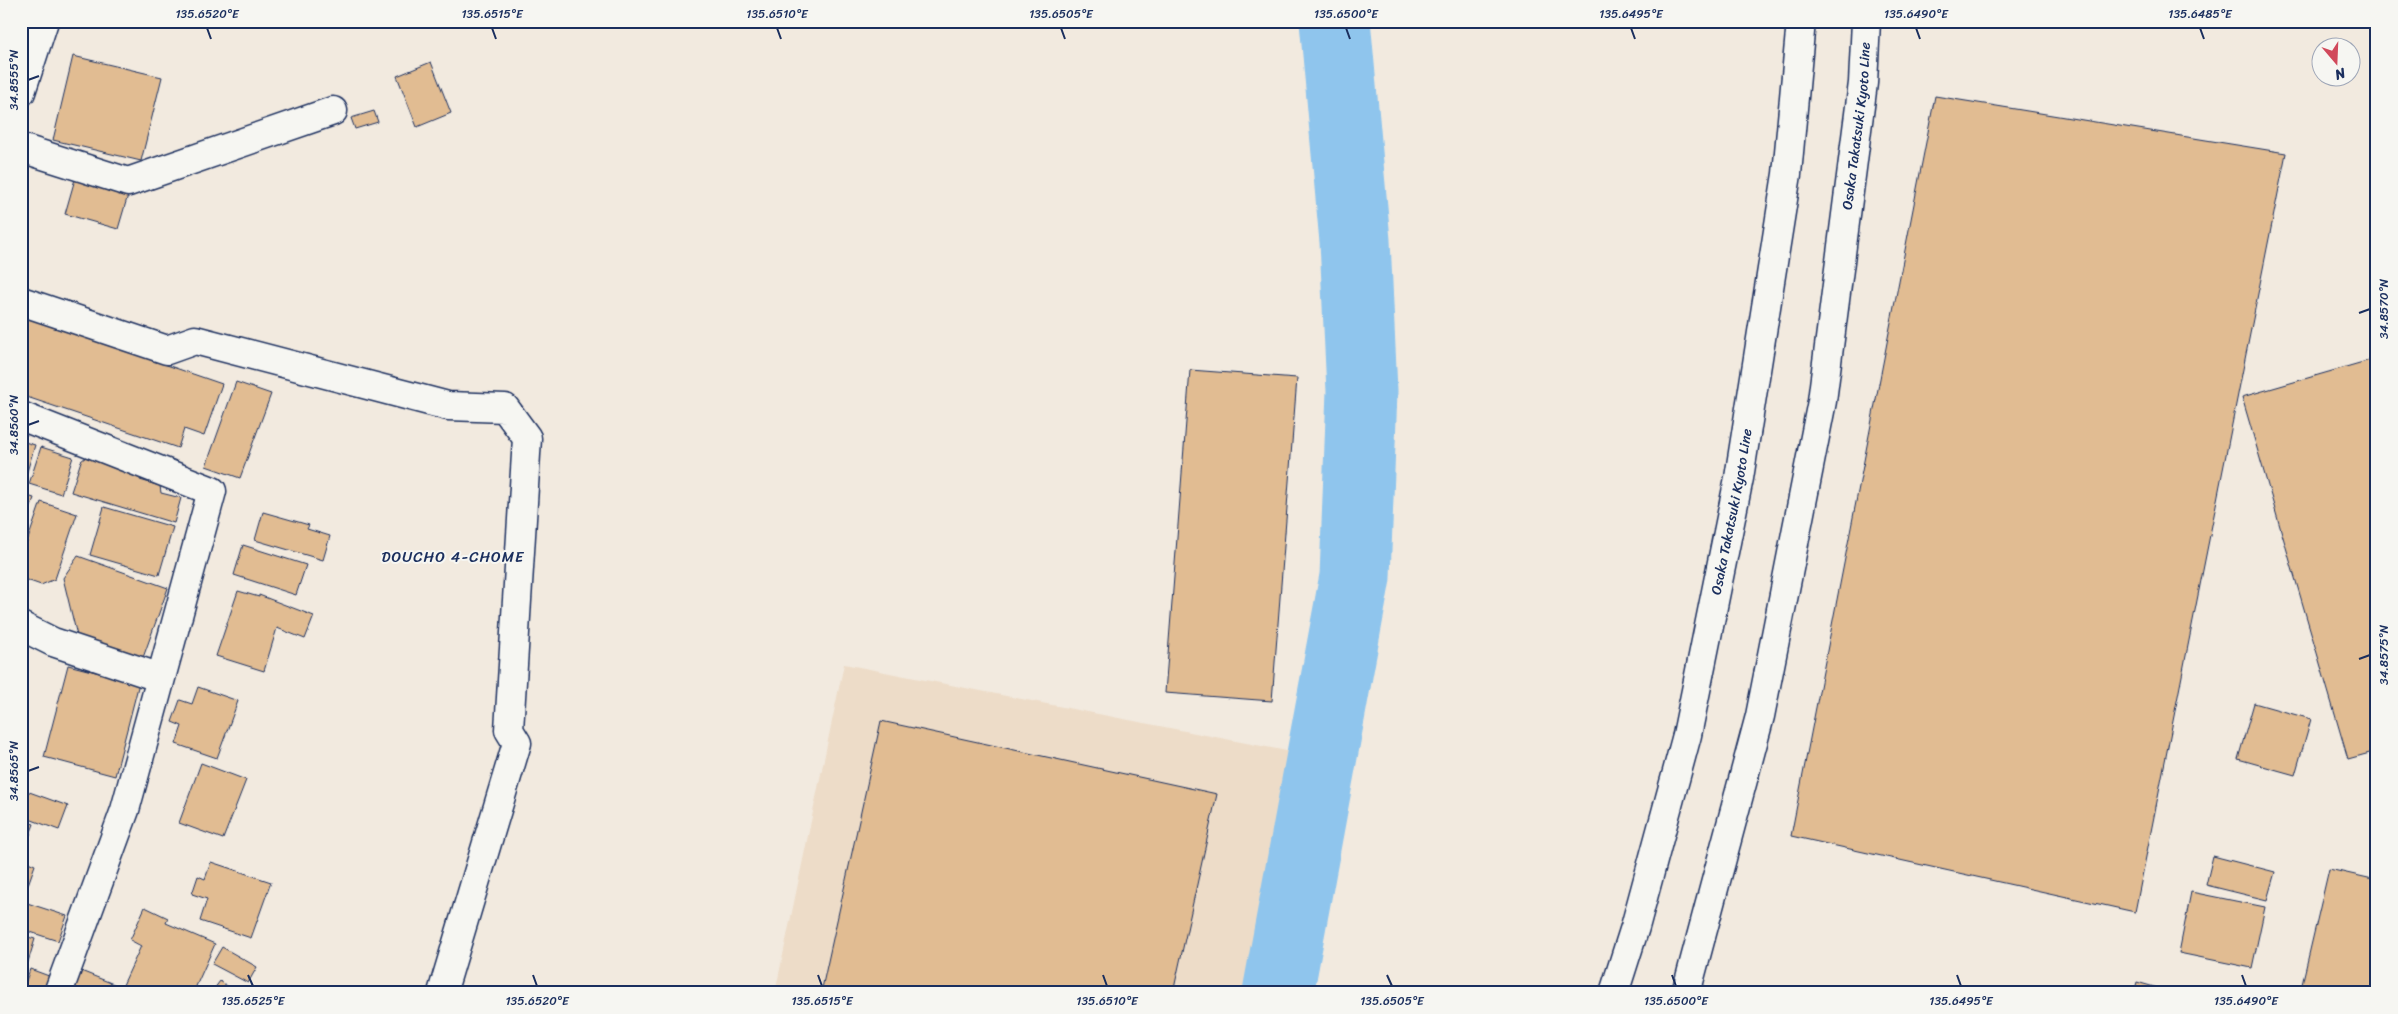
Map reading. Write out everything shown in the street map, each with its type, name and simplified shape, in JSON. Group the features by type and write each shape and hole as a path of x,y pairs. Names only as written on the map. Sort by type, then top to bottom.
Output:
{"main road":[{"path":"21,92 44,21"},
{"name":"Osaka Takatsuki Kyoto Line","path":"1614,993 1635,927 1687,736 1739,478 1787,174 1801,21"},
{"name":"Osaka Takatsuki Kyoto Line","path":"1686,993 1760,716 1822,401 1862,84 1866,21"},
{"path":"21,148 128,182 333,111"},
{"path":"21,301 166,350 195,340 448,406 506,408 527,438 510,730 517,743 442,993"},
{"path":"21,416 212,491 125,810 58,993"},
{"path":"21,626 53,642 161,678"}],"shaded area":[{"path":"844,664 1307,755 1260,993 775,993"}],"building":[{"path":"73,56 162,77 141,161 53,140"},
{"path":"431,62 451,113 417,127 397,76"},
{"path":"1935,96 2286,153 2135,912 1791,836"},
{"path":"374,111 378,122 355,129 351,118"},
{"path":"75,179 128,195 118,229 65,214"},
{"path":"21,315 222,384 204,436 184,429 178,448 21,395"},
{"path":"2377,358 2377,751 2348,759 2242,397"},
{"path":"1190,370 1297,378 1272,701 1165,693"},
{"path":"236,382 271,394 240,478 206,466"},
{"path":"21,441 35,445 23,485 21,484"},
{"path":"41,447 73,457 61,494 29,484"},
{"path":"86,457 142,473 140,480 160,486 161,493 181,498 174,523 71,492 81,461"},
{"path":"21,494 34,498 21,534"},
{"path":"41,502 77,514 55,579 41,585 21,578 21,559"},
{"path":"104,507 173,527 159,575 90,555"},
{"path":"263,512 309,525 307,529 330,536 323,560 255,540"},
{"path":"243,545 306,565 296,595 234,575"},
{"path":"78,556 168,588 140,666 79,644 63,578"},
{"path":"238,591 259,597 259,595 314,616 305,639 277,628 264,671 216,656"},
{"path":"68,665 139,683 115,776 44,757"},
{"path":"198,687 238,701 217,758 176,744 182,726 172,722 180,700 192,704"},
{"path":"2254,703 2311,719 2295,775 2238,759"},
{"path":"881,721 1217,794 1173,993 821,993"},
{"path":"201,763 246,780 223,839 179,823"},
{"path":"21,789 68,806 59,830 21,816"},
{"path":"21,820 34,824 21,858"},
{"path":"2213,856 2275,872 2267,900 2206,885"},
{"path":"21,859 35,865 25,893 21,892"},
{"path":"211,862 271,882 251,938 200,921 207,899 192,894 198,876 205,879"},
{"path":"2329,869 2377,880 2377,993 2300,993"},
{"path":"2191,892 2265,907 2252,968 2179,953"},
{"path":"21,901 67,916 58,941 21,929"},
{"path":"145,907 168,918 166,923 215,944 193,993 141,993 123,985 141,946 130,940"},
{"path":"21,935 35,939 24,975 21,974"},
{"path":"222,947 257,967 248,983 212,964"},
{"path":"30,969 57,979 52,993 22,993"},
{"path":"81,971 136,993 72,993"},
{"path":"220,981 237,993 211,993"},
{"path":"2137,982 2175,993 2134,993"}],"waterway":[{"path":"1278,993 1355,577 1362,391 1355,241 1335,21"},
{"path":"1302,993 1377,583 1390,407 1363,21"}],"district":[{"name":"DOUCHO 4-CHOME","path":"453,557"}]}
